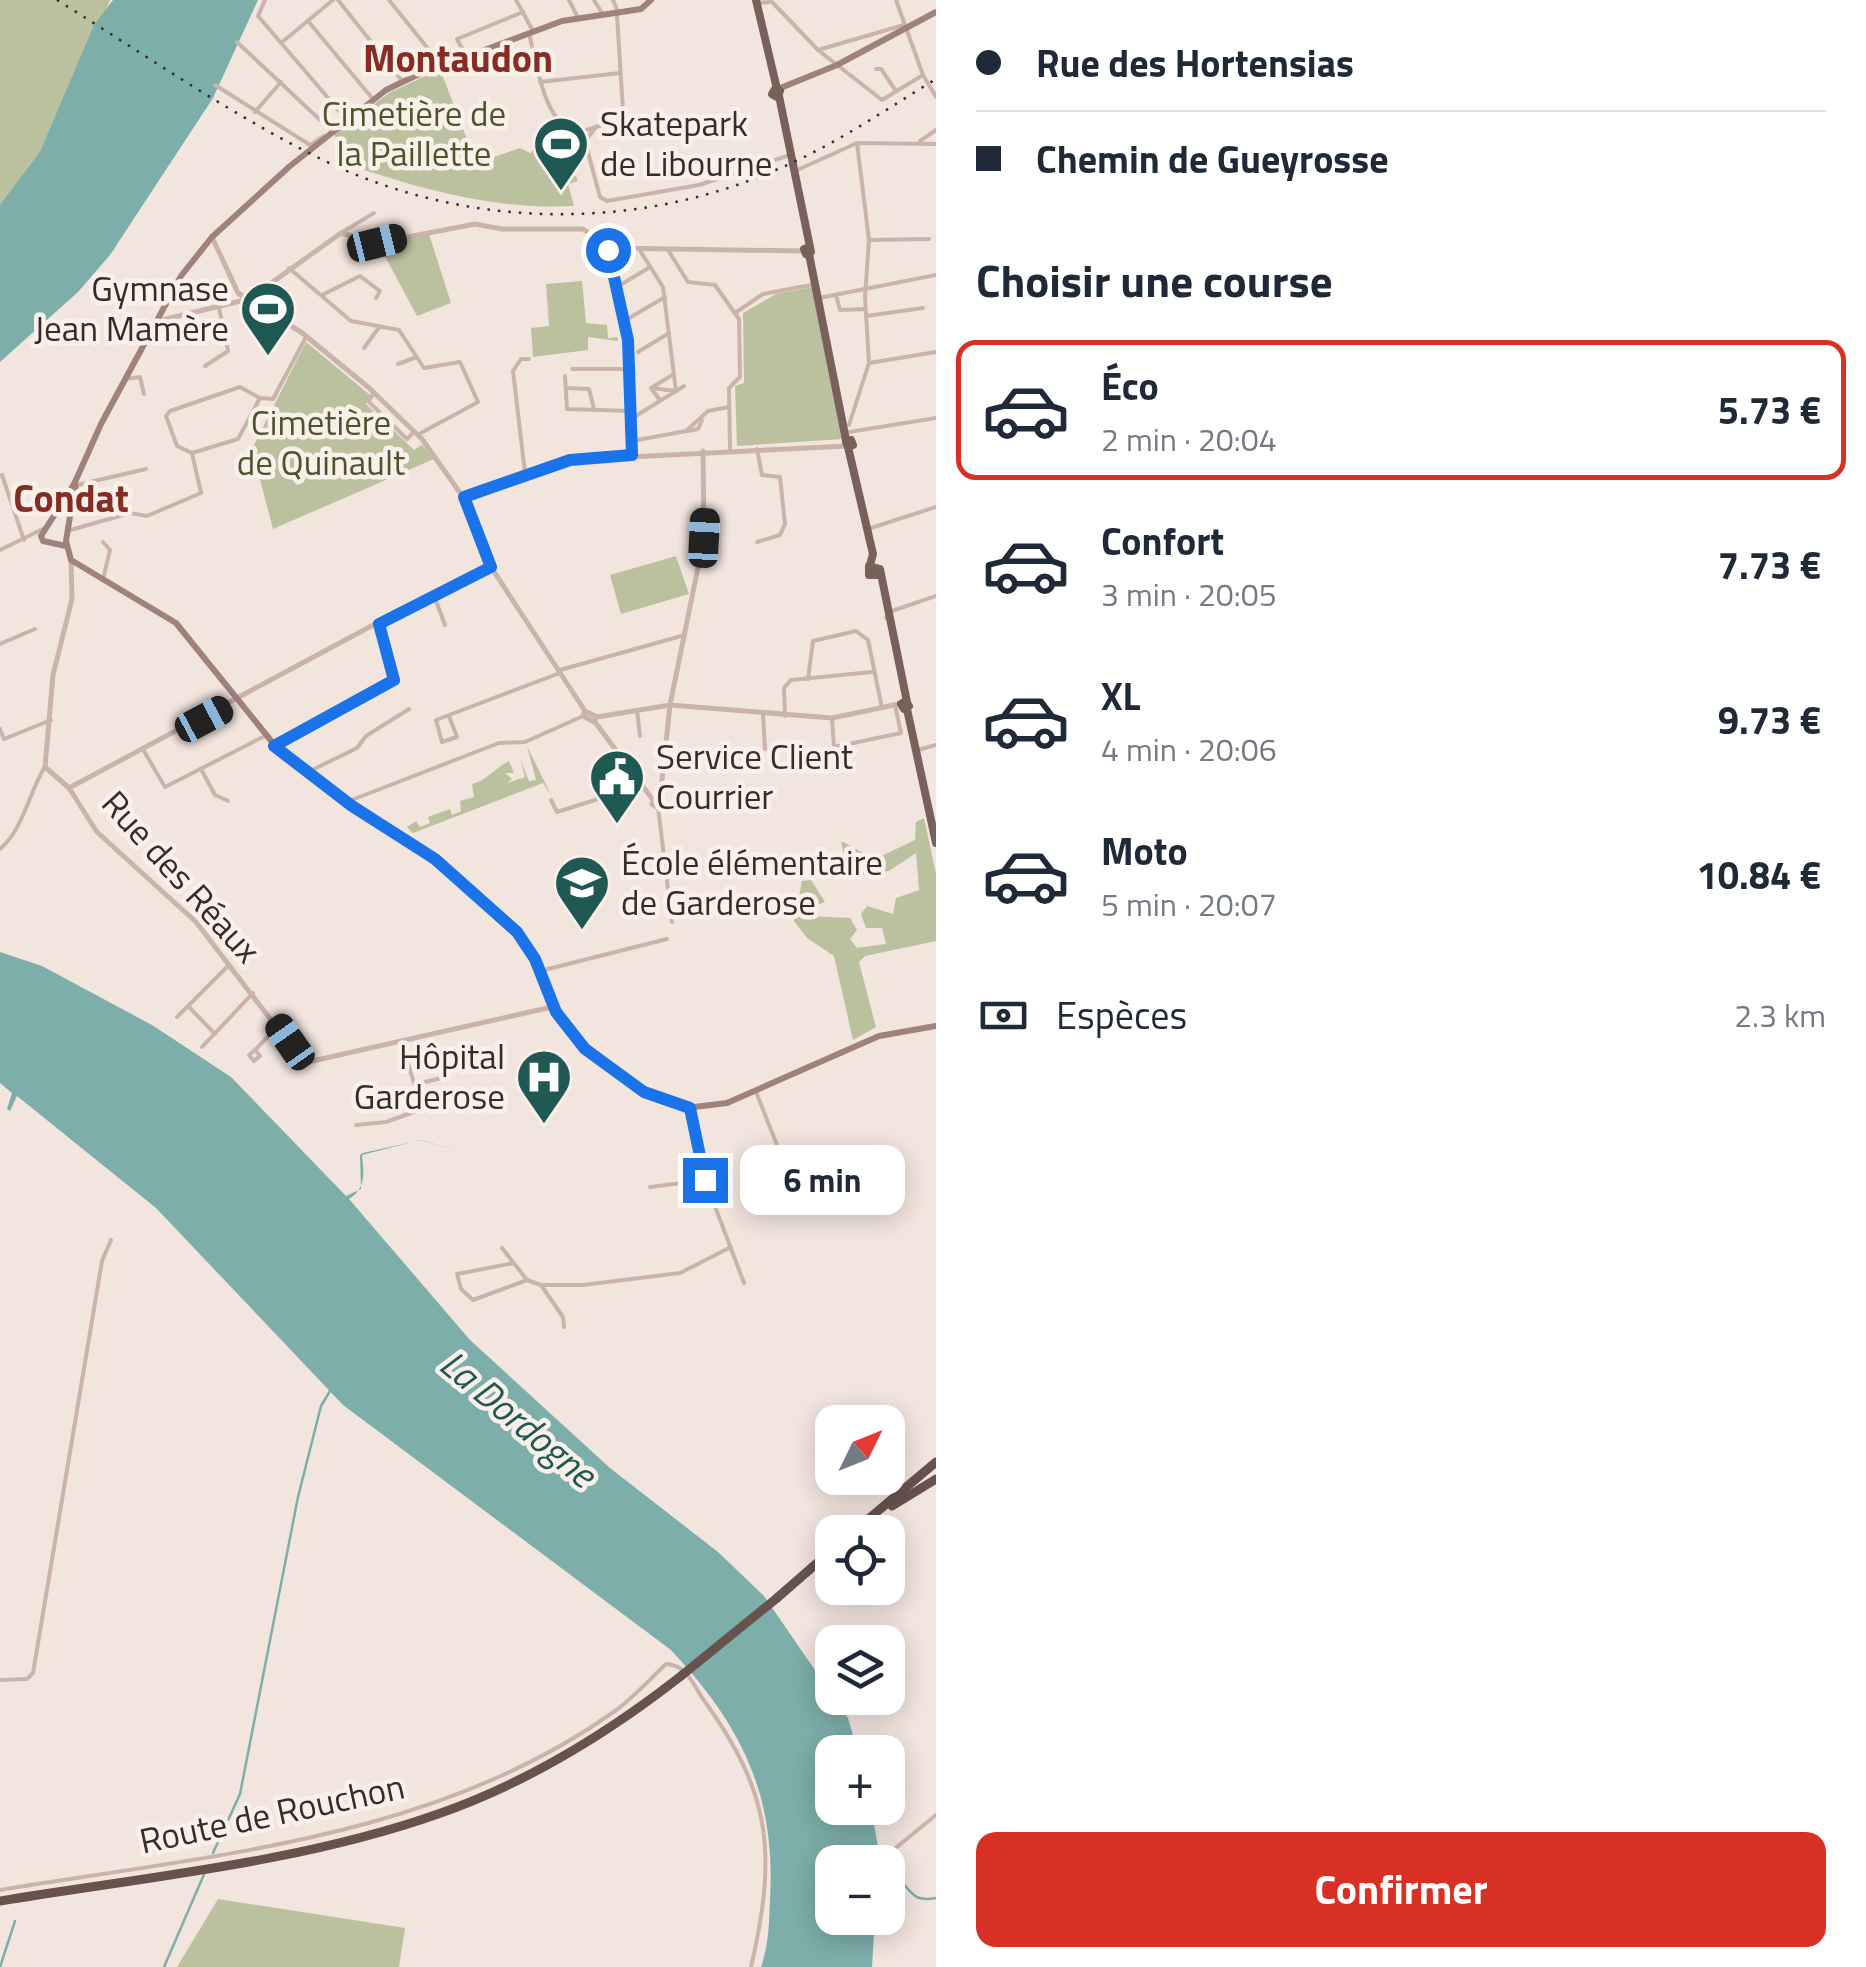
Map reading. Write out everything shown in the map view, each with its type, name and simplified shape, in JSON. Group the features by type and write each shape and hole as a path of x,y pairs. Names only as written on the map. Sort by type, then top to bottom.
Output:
{"highway":[{"path":"875,1515 936,1465"},
{"path":"881,1515 936,1478"},
{"path":"4,1901 241,1861 386,1831 438,1814 552,1763 685,1676 815,1566"}],"main road":[{"path":"66,546 43,541 45,528 74,488 155,320 181,276 212,237 310,150 403,82 531,32 578,18 641,9 652,0"},
{"path":"756,2 795,171 812,285 819,298 871,528 873,565"},
{"path":"777,92 837,66 936,12"},
{"path":"777,92 807,250"},
{"path":"842,409 875,576 888,615 903,704 918,750 936,844"},
{"path":"74,488 66,546 71,560 176,623 212,663 274,746 306,773 459,878 525,940 552,1006 570,1034 601,1062 654,1098 690,1108 726,1103 879,1036 936,1026"}],"street":[{"path":"265,0 258,16 347,120"},
{"path":"281,43 336,0 403,82"},
{"path":"389,0 442,66"},
{"path":"516,0 531,32 544,100 569,134 586,144 600,197 606,201 699,184 787,156"},
{"path":"569,0 578,18"},
{"path":"594,0 602,13"},
{"path":"533,153 569,134 618,120 623,112 618,12 613,0"},
{"path":"896,0 924,77 936,96"},
{"path":"756,2 771,1 818,50 882,100 924,77"},
{"path":"466,56 458,39 523,12"},
{"path":"308,21 374,100"},
{"path":"818,50 906,28"},
{"path":"237,42 334,131"},
{"path":"876,69 881,69 896,91"},
{"path":"540,82 620,73"},
{"path":"254,112 281,82"},
{"path":"215,85 310,150"},
{"path":"586,144 596,128"},
{"path":"917,140 936,130"},
{"path":"795,171 857,143 917,140 936,144"},
{"path":"849,439 869,362 869,240 857,143"},
{"path":"155,320 248,300 289,268 374,213"},
{"path":"341,233 372,244 465,224 583,229 609,248 807,250"},
{"path":"212,237 238,293 306,337 374,392 416,433 464,497 491,567 584,713 596,720 639,786 657,802"},
{"path":"869,240 929,239"},
{"path":"609,248 625,321 632,455"},
{"path":"639,249 665,296 676,392"},
{"path":"668,250 688,282 716,285 739,319 740,377 728,388 730,448"},
{"path":"617,287 650,267"},
{"path":"289,268 351,321 399,330 424,368 460,362 478,402 407,439 368,401 374,392"},
{"path":"819,298 936,275"},
{"path":"322,295 360,276 380,291 376,298"},
{"path":"735,313 764,294 812,285"},
{"path":"236,303 238,293"},
{"path":"836,295 840,310 922,308"},
{"path":"625,321 665,296"},
{"path":"205,366 228,351 218,308"},
{"path":"624,313 634,315"},
{"path":"364,348 380,326"},
{"path":"628,360 669,333"},
{"path":"260,398 238,439 192,453 177,446 166,416 170,411 240,387 260,398 273,399 306,337"},
{"path":"628,350 638,352"},
{"path":"869,362 936,352"},
{"path":"398,364 417,357"},
{"path":"525,473 513,371 521,359 529,359"},
{"path":"572,369 629,370"},
{"path":"651,388 674,374"},
{"path":"566,376 567,409 631,411"},
{"path":"125,379 140,378 144,394"},
{"path":"631,420 684,386"},
{"path":"566,388 589,389 594,409"},
{"path":"651,388 676,392"},
{"path":"651,388 660,401"},
{"path":"632,441 686,431 703,416 729,406"},
{"path":"391,424 399,416"},
{"path":"464,497 570,460 757,449 849,439 936,418"},
{"path":"757,449 762,475 780,476 786,524 780,535 757,542"},
{"path":"672,922 657,802 670,705 704,538 703,450"},
{"path":"67,531 130,513 147,516 202,494 192,453"},
{"path":"74,488 146,470"},
{"path":"2,475 25,539"},
{"path":"871,528 936,507"},
{"path":"0,550 45,528"},
{"path":"25,539 43,541"},
{"path":"103,542 110,550 103,578"},
{"path":"0,849 17,834 24,802 45,767 52,674 72,599 71,560"},
{"path":"70,788 433,593 491,567"},
{"path":"433,593 444,625"},
{"path":"888,615 936,596"},
{"path":"274,746 394,680 379,624"},
{"path":"0,644 35,629"},
{"path":"808,678 813,641 856,630 868,640 882,708"},
{"path":"449,716 456,736 442,742 434,722 449,716 559,672 686,635"},
{"path":"785,716 784,688 791,680 874,672"},
{"path":"596,720 670,705 832,718 903,704 900,733 834,747 832,718"},
{"path":"637,710 640,736"},
{"path":"306,773 357,748 366,736 407,712"},
{"path":"348,802 499,742 526,742 584,713"},
{"path":"763,714 764,749"},
{"path":"0,729 4,738 51,720"},
{"path":"144,751 164,787 265,736"},
{"path":"918,750 936,744"},
{"name":"Rue des Réaux","path":"45,767 70,788 98,832 196,922 308,1062 552,1006"},
{"path":"201,769 215,795 228,801"},
{"path":"551,800 557,812 639,786"},
{"path":"540,971 666,939"},
{"path":"177,1017 229,965"},
{"path":"202,1047 253,993"},
{"path":"188,1006 215,1034"},
{"path":"255,1050 278,1026"},
{"path":"401,1040 410,1082 446,1077"},
{"path":"416,1084 422,1110"},
{"path":"756,1092 784,1165 792,1162"},
{"path":"356,1125 386,1122 452,1103"},
{"path":"690,1108 705,1180 744,1283"},
{"path":"650,1187 705,1180"},
{"path":"0,1680 26,1679 33,1672 102,1261 111,1240"},
{"path":"502,1248 528,1280 541,1285 583,1285 680,1273 731,1247"},
{"path":"514,1263 457,1274 460,1285 473,1300 528,1280"},
{"path":"541,1285 563,1316 564,1327"},
{"name":"Route de Rouchon","path":"0,1890 382,1822 499,1778 569,1742 616,1710 666,1664 681,1667 685,1676"},
{"path":"685,1676 736,1746 760,1803 765,1880 751,1967"},
{"path":"899,1845 936,1815"}],"green space":[{"path":"0,0 110,0 53,136 0,209"},
{"name":"Cimetière de la Paillette","path":"440,69 476,163 520,148 534,155 544,147 554,179 576,176 578,181 568,184 574,206 515,205 458,196 346,164 334,134 389,93"},
{"path":"429,234 451,303 417,316 380,247"},
{"path":"582,281 586,323 607,325 608,338 617,337 618,341 588,337 588,350 533,357 531,328 549,326 546,284"},
{"path":"812,287 844,439 737,446 735,386 744,383 743,313 776,294"},
{"name":"Cimetière de Quinault","path":"306,342 370,395 366,404 414,450 422,445 434,459 273,529 252,449"},
{"path":"676,556 689,594 621,614 610,575"},
{"path":"527,746 552,797 543,783 413,833 407,827 416,821 420,827 430,823 428,817 450,809 452,815 461,811 460,801 474,797 472,784 509,761 514,773 505,773 512,779 507,783 525,777 520,758 529,781 536,780"},
{"path":"924,818 936,874 936,941 865,956 859,962 876,1027 853,1040 834,956 807,938 794,921 802,881 811,880 825,902 804,910 805,916 850,918 857,930 850,939 857,948 886,944 882,928 866,928 861,914 867,906 893,914 896,898 919,890 916,853 889,871 841,878 836,875 846,865 841,841 875,859 915,840 916,822"},
{"path":"218,1899 405,1928 399,1967 177,1967"}],"water":[{"path":"113,0 258,0 213,98 110,255 78,292 0,362 0,205 40,152 94,25"},
{"name":"La Dordogne","path":"0,952 42,966 152,1025 231,1077 346,1196 358,1190 349,1199 470,1340 610,1468 718,1552 764,1596 815,1670 815,1715 846,1715 853,1735 815,1735 815,1825 874,1825 878,1845 815,1845 815,1935 874,1935 872,1967 761,1967 768,1933 770,1861 760,1794 735,1734 671,1650 343,1405 156,1208 17,1096 10,1111 7,1109 12,1093 0,1083"},
{"path":"414,1142 362,1155 361,1186 360,1155"}],"waterway":[{"path":"213,1853 240,1794 298,1497 321,1406 330,1391"},
{"path":"164,1967 205,1872"},
{"path":"905,1886 918,1897 936,1898"},
{"path":"0,1967 15,1921"}],"railway":[{"path":"57,0 221,104 323,160 376,183 488,210 603,212 661,205 717,192 814,152 936,79"}],"place":[{"name":"Skatepark de Libourne","path":"561,193"},
{"name":"Gymnase Jean Mamère","path":"268,358"},
{"name":"Service Client Courrier","path":"617,826"},
{"name":"École élémentaire de Garderose","path":"582,932"},
{"name":"Hôpital Garderose","path":"544,1126"}],"district":[{"name":"Montaudon","path":"458,59"},
{"name":"Condat","path":"71,499"}],"route":[{"path":"608,250 628,340 632,455 570,460 464,497 491,567 433,593 379,624 396,675 394,680 274,746 352,806 435,859 523,938 552,1006 570,1034 644,1092 677,1107 690,1108 705,1180"}]}
